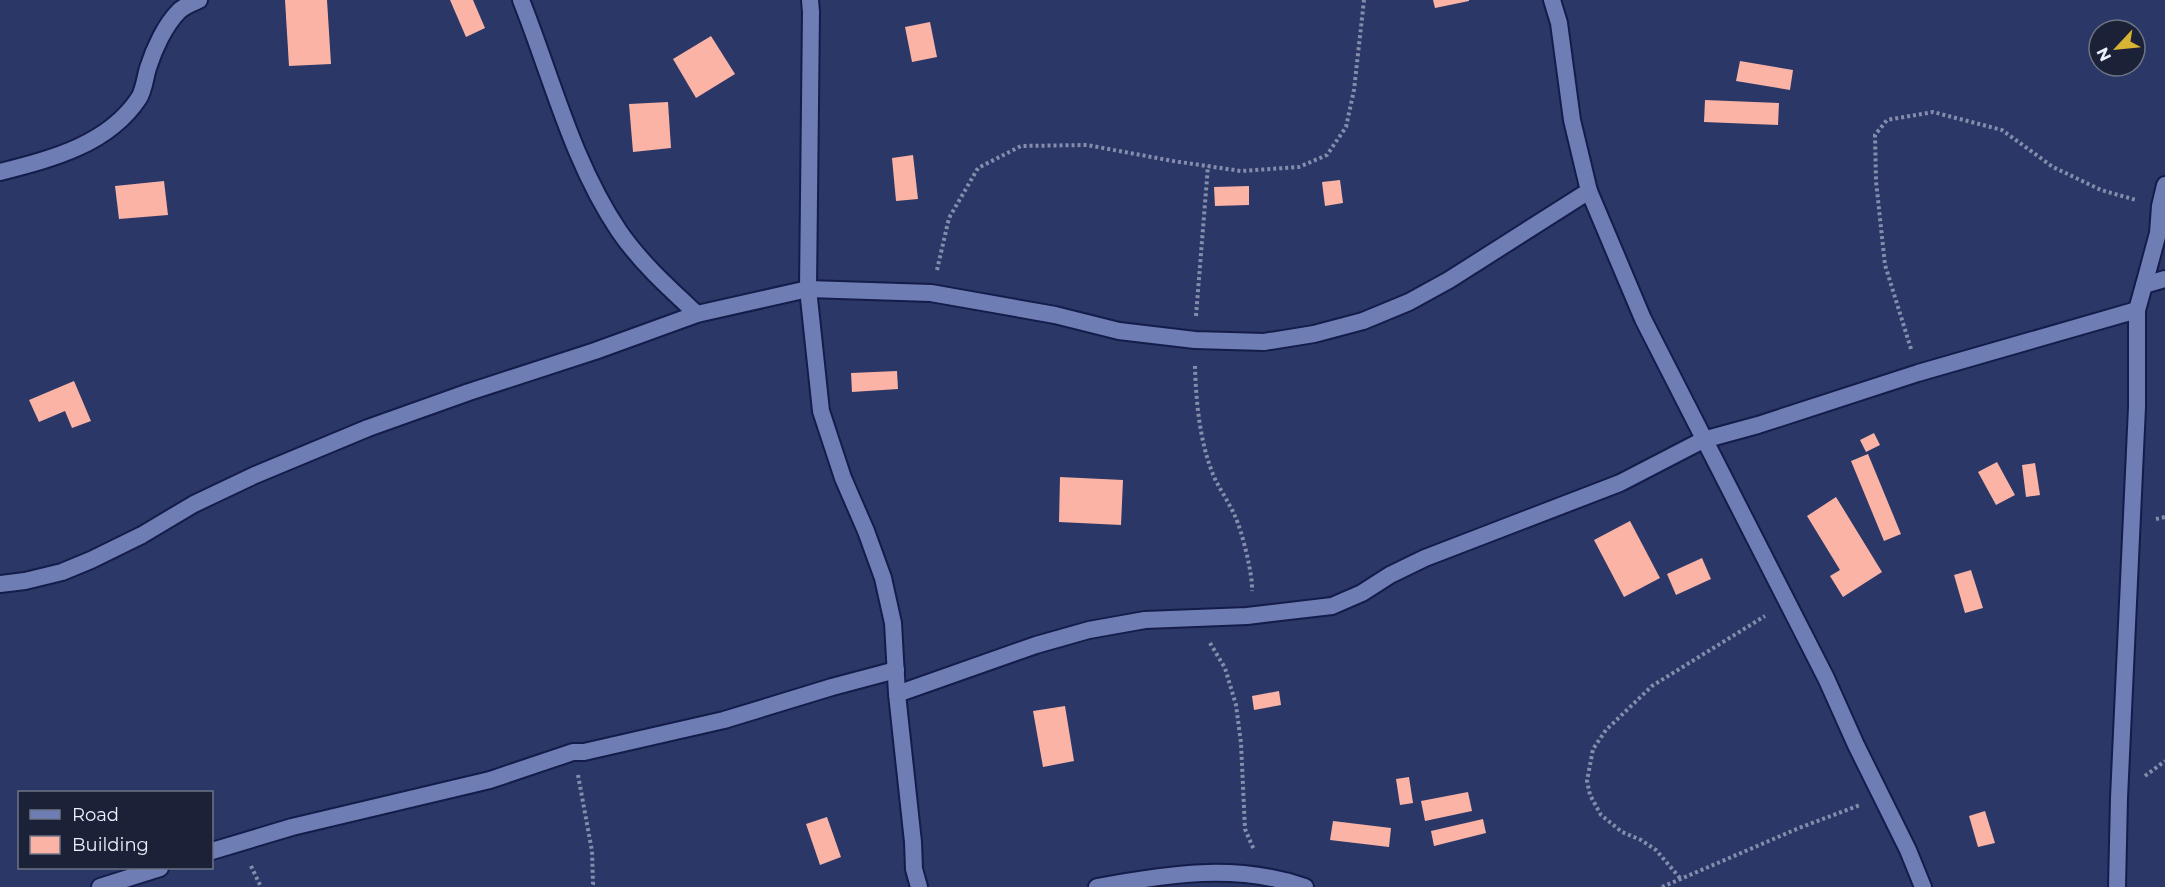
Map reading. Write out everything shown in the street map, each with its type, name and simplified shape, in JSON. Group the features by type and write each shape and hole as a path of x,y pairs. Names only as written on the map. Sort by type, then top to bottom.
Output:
{"street":[{"path":"0,172 51,159 107,132 127,115 141,96 149,65 166,27 179,10 199,0"},
{"path":"520,0 573,144 590,181 620,231 646,265 698,314"},
{"path":"810,0 808,289 821,411 843,478 883,578 893,622 897,694 914,869 919,887"},
{"path":"1552,0 1559,23 1572,120 1589,191 1643,319 1826,678 1856,745 1883,796 1923,887"},
{"path":"2117,887 2137,408 2137,310 2158,233 2160,206 2165,185"},
{"path":"0,584 25,581 62,572 142,535 194,504 255,475 368,428 698,314 808,289 932,293 1055,315 1119,331 1195,340 1264,342 1314,334 1363,321 1409,302 1449,280 1589,191"},
{"path":"2144,285 2165,279"},
{"path":"897,694 1036,645 1089,630 1145,620 1195,619 1332,606 1362,593 1390,575 1425,558 1620,483 1703,440 1758,425 1918,373 2137,310"},
{"path":"213,851 292,826 490,780 573,753 724,720 896,670"},
{"path":"100,887 154,869"},
{"path":"1097,887 1188,872 1251,874 1281,878 1305,887"}],"path":[{"path":"932,293 949,218 978,168 1021,146 1087,145 1241,171 1299,167 1328,155 1346,127 1354,90 1364,0"},
{"path":"1918,373 1885,265 1876,181 1875,135 1887,120 1933,112 2002,130 2053,167 2101,190 2160,206"},
{"path":"1208,166 1195,340 1195,388 1205,445 1214,478 1236,518 1252,574 1253,590 1247,615"},
{"path":"1680,878 1656,850 1641,840 1622,832 1601,815 1590,795 1587,780 1593,749 1606,730 1652,686 1787,602"},
{"path":"1195,619 1225,668 1236,705 1241,743 1245,829 1257,858 1281,878"},
{"path":"573,753 592,851 592,887"},
{"path":"1662,887 1883,796"}],"building":[{"path":"285,0 327,0 331,64 289,66"},
{"path":"450,0 473,0 485,28 466,37"},
{"path":"1433,0 1469,0 1469,1 1435,8"},
{"path":"930,22 937,57 912,62 905,27"},
{"path":"711,36 735,74 696,98 673,59"},
{"path":"1740,61 1793,70 1790,90 1736,81"},
{"path":"1705,100 1779,103 1778,125 1704,122"},
{"path":"668,102 671,148 633,152 629,104"},
{"path":"913,155 918,199 896,201 892,158"},
{"path":"1340,180 1343,203 1325,206 1322,182"},
{"path":"164,181 168,215 119,219 115,186"},
{"path":"1249,186 1249,205 1215,206 1214,187"},
{"path":"897,371 898,389 852,392 851,373"},
{"path":"74,381 91,421 72,428 65,411 39,422 29,400"},
{"path":"1874,433 1880,445 1866,452 1860,440"},
{"path":"1868,454 1901,534 1884,541 1851,461"},
{"path":"1997,462 2015,495 1996,505 1978,472"},
{"path":"2035,463 2040,495 2026,497 2022,465"},
{"path":"1060,477 1123,480 1121,525 1059,522"},
{"path":"1836,497 1882,572 1843,597 1830,576 1840,570 1807,516"},
{"path":"1630,521 1660,578 1624,597 1594,540"},
{"path":"1702,558 1711,579 1676,595 1667,574"},
{"path":"1971,570 1983,608 1965,613 1954,575"},
{"path":"1279,691 1281,705 1254,710 1252,696"},
{"path":"1065,706 1074,761 1043,767 1033,711"},
{"path":"1409,777 1413,803 1400,805 1396,779"},
{"path":"1468,792 1472,811 1425,821 1421,801"},
{"path":"1985,811 1995,843 1978,847 1969,816"},
{"path":"827,817 841,857 820,865 806,824"},
{"path":"1483,819 1486,833 1434,846 1431,831"},
{"path":"1333,821 1391,828 1389,847 1330,840"}]}
